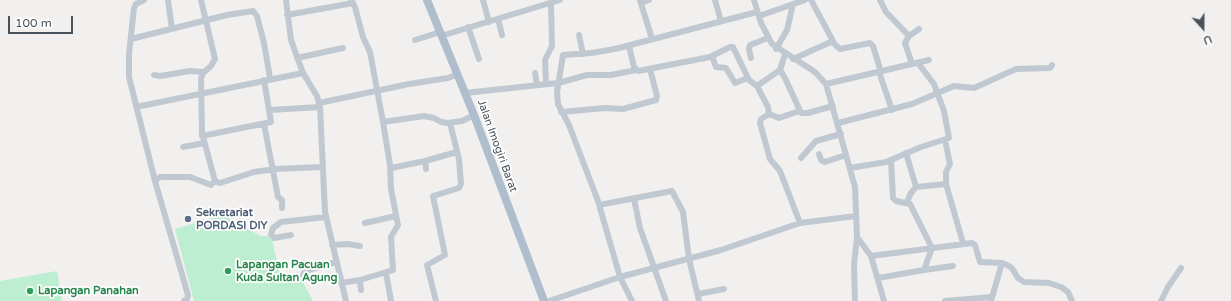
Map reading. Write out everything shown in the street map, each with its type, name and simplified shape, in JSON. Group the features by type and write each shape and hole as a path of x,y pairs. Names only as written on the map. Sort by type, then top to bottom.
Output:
{"main road":[{"name":"Jalan Imogiri Barat","path":"427,0 440,34 453,76 465,93 544,301"}],"street":[{"path":"144,0 136,4 134,8 129,77 155,182 188,295 187,299 184,301"},
{"path":"168,0 172,29"},
{"path":"201,0 215,59 214,63 204,72 201,78 203,93 202,136 214,181"},
{"path":"286,0 291,40 303,73 317,96 320,105 322,167 326,217 346,301"},
{"path":"482,0 489,22"},
{"path":"415,40 489,22 560,0"},
{"path":"649,0 641,2 652,39"},
{"path":"715,0 721,21"},
{"path":"754,0 768,38 776,48 815,72 826,84 841,134 855,191 857,237 855,257 855,301"},
{"path":"632,301 620,277 599,205 571,130 557,100 558,83 563,55 583,54 629,46 721,21 758,14 805,0"},
{"path":"811,0 832,42 840,49 870,44 873,46 892,110"},
{"path":"880,0 886,12 909,36"},
{"path":"287,15 352,1 363,37 370,52 383,122 390,168 391,189 398,228 391,238 393,270 360,280 341,283"},
{"path":"546,83 544,60 552,46 551,2"},
{"path":"776,48 787,30 793,4"},
{"path":"131,39 206,20 250,11 255,12 267,53 267,79 272,121 264,124 202,136"},
{"path":"498,19 502,35"},
{"path":"468,27 479,59"},
{"path":"850,168 891,161 925,145 949,138 944,111 931,79 915,63 906,43 909,36 919,29"},
{"path":"579,36 583,54"},
{"path":"751,58 749,49 750,45 768,38"},
{"path":"793,59 832,42"},
{"path":"629,46 636,70"},
{"path":"465,93 546,83 558,83 586,75 611,75 650,69 712,56 730,46 733,47 748,78 757,86 768,107 769,114"},
{"path":"297,58 343,48"},
{"path":"757,86 780,70 785,54"},
{"path":"712,56 716,67 726,68 736,83 748,78"},
{"path":"826,84 929,60"},
{"path":"838,123 892,110 917,102 956,86 974,88 1016,69 1050,68 1052,65"},
{"path":"562,112 605,108 623,109 656,100 657,96 650,69"},
{"path":"780,70 802,114 833,106"},
{"path":"154,75 160,76 190,71 204,72"},
{"path":"136,107 267,79 303,73"},
{"path":"535,73 537,84"},
{"path":"270,110 320,105 377,91 453,76"},
{"path":"769,114 779,118 800,111"},
{"path":"769,114 760,120 770,159 780,172 800,223"},
{"path":"383,122 424,116 434,118 441,122 450,122 462,121 473,116"},
{"path":"436,301 427,266 445,255 433,196 460,186 460,165 450,122"},
{"path":"264,124 278,197 282,200 282,208"},
{"path":"801,158 816,141 841,134"},
{"path":"945,140 950,164 946,172 946,184 963,243"},
{"path":"183,147 204,142"},
{"path":"390,168 425,161 457,152"},
{"path":"819,154 821,160 825,162 846,155"},
{"path":"906,154 916,187"},
{"path":"425,161 426,169"},
{"path":"891,161 893,198 896,201 907,202 913,208 932,248 924,270"},
{"path":"214,181 220,183 254,172 273,169 322,167"},
{"path":"155,182 158,178 175,177 194,178 210,185 214,181"},
{"path":"907,202 909,195 916,187 946,184"},
{"path":"599,205 673,191 683,212 689,259 699,301"},
{"path":"634,199 640,228 656,268 666,301"},
{"path":"365,223 396,216"},
{"path":"549,301 620,277 689,259 800,223 856,216"},
{"path":"291,235 272,236 273,228 281,222 326,217"},
{"path":"857,237 871,256 884,301"},
{"path":"871,256 963,243 975,245 980,262 1002,262 1012,268 1020,281 1049,283 1061,287 1068,292 1072,301"},
{"path":"332,245 348,244 360,246"},
{"path":"302,277 305,271 336,262"},
{"path":"945,301 991,299 1002,262"},
{"path":"878,278 953,266"},
{"path":"1161,301 1168,287 1181,268"},
{"path":"386,273 391,301"},
{"path":"360,280 360,290"},
{"path":"698,294 724,288"}],"green space":[{"name":"Lapangan Pacuan Kuda Sultan Agung","path":"224,211 226,216 234,222 261,236 267,236 272,239 279,271 283,276 299,279 303,282 313,301 194,301 175,229 215,217 223,217 220,212"},
{"name":"Lapangan Panahan","path":"57,271 62,301 0,301 0,281"}],"place":[{"name":"Sekretariat PORDASI DIY","path":"188,219"},
{"name":"Lapangan Pacuan Kuda Sultan Agung","path":"228,271"},
{"name":"Lapangan Panahan","path":"30,291"}]}
